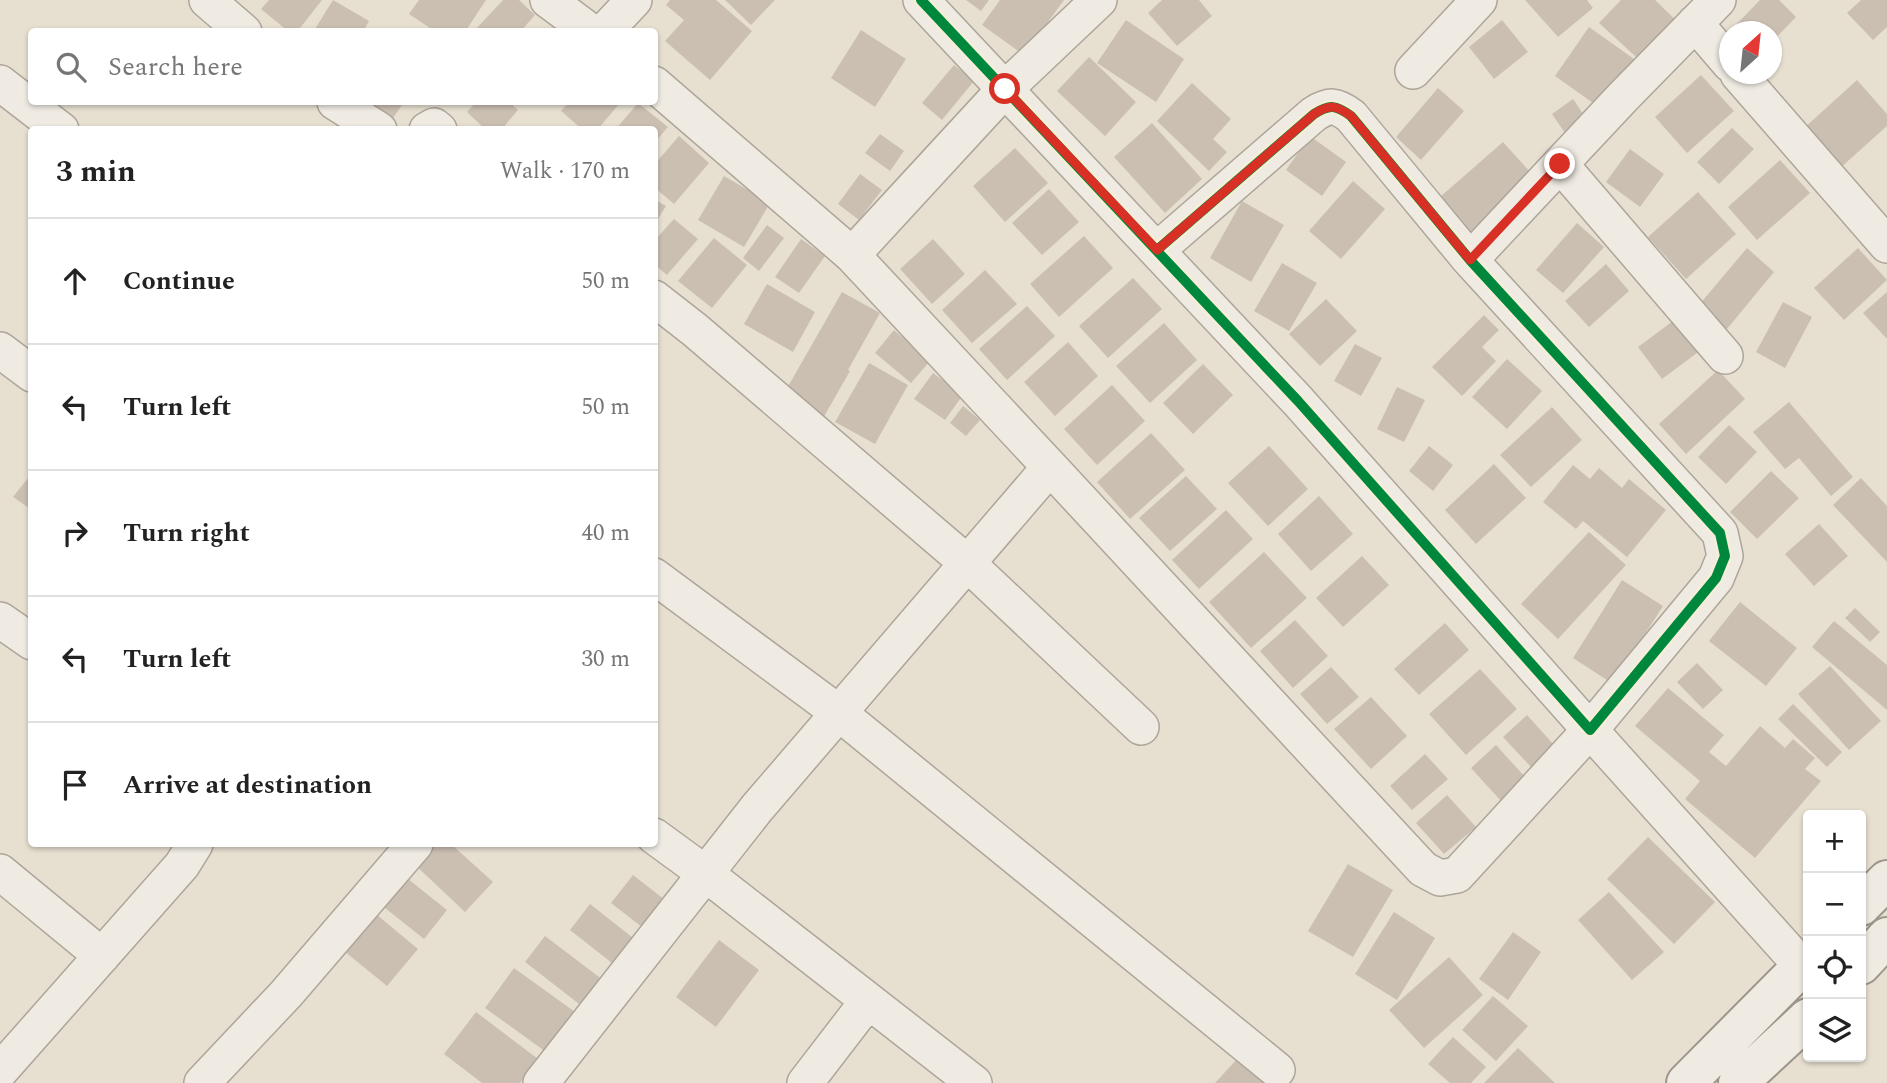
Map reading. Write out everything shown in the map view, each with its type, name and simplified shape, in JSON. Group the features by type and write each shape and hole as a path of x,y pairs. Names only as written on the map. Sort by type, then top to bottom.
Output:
{"main road":[{"path":"1866,901 1887,880"},
{"path":"1866,960 1887,937"},
{"path":"1686,1083 1803,969"},
{"path":"1738,1083 1803,1023"}],"street":[{"path":"207,0 239,28"},
{"path":"548,0 586,28"},
{"path":"608,28 634,0"},
{"path":"921,0 1298,401 1590,730 1803,963"},
{"path":"852,255 1005,89 1099,0"},
{"path":"1413,71 1479,0"},
{"path":"1470,260 1706,12 1719,40"},
{"path":"0,83 28,105"},
{"path":"1747,84 1887,245"},
{"path":"658,87 852,255 1423,869 1440,878 1457,875 1590,730 1716,578 1725,556 1720,533 1470,260 1351,116 1341,108 1327,106 1314,114 1157,250"},
{"path":"29,105 56,126"},
{"path":"340,105 373,126"},
{"path":"1560,164 1725,356"},
{"path":"658,301 966,562 1141,727"},
{"path":"0,350 28,371"},
{"path":"541,1083 757,808 1050,467"},
{"path":"658,579 839,713 1277,1070"},
{"path":"0,620 28,639"},
{"path":"658,839 974,1083"},
{"path":"0,1071 182,865 193,847"},
{"path":"202,1083 286,993 412,847"},
{"path":"0,872 102,956"},
{"path":"805,1083 868,1000"}],"building":[{"path":"269,0 322,0 300,28 284,28 261,9"},
{"path":"333,0 369,21 365,28 316,28"},
{"path":"419,0 486,0 468,28 430,28 409,14"},
{"path":"503,0 519,0 535,15 524,28 477,28"},
{"path":"670,0 716,0 752,31 710,80 665,41 684,20 666,5"},
{"path":"725,0 775,0 751,25"},
{"path":"966,0 989,0 981,11"},
{"path":"1000,0 1064,0 1024,55 982,25"},
{"path":"1162,0 1199,0 1212,16 1177,46 1148,13"},
{"path":"1525,0 1587,0 1593,8 1558,37"},
{"path":"1621,0 1655,0 1682,26 1645,65 1599,23"},
{"path":"1760,0 1779,0 1796,17 1782,32 1782,21 1740,21"},
{"path":"1861,0 1887,0 1887,27 1873,40 1847,13"},
{"path":"1126,20 1184,59 1156,102 1097,63"},
{"path":"1502,20 1528,52 1494,79 1469,47"},
{"path":"1589,27 1641,64 1607,113 1555,76"},
{"path":"861,30 906,59 875,107 831,78"},
{"path":"1089,57 1136,102 1105,136 1057,91"},
{"path":"954,65 974,81 942,120 922,103"},
{"path":"1701,75 1734,111 1687,153 1655,117"},
{"path":"1857,80 1887,114 1887,126 1839,169 1803,129"},
{"path":"1192,83 1231,119 1213,139 1227,152 1209,171 1157,121"},
{"path":"1438,88 1464,111 1421,160 1396,137"},
{"path":"1573,99 1588,121 1567,136 1552,114"},
{"path":"374,105 402,105 389,124 369,111"},
{"path":"473,105 512,105 518,110 504,126 482,126 467,112"},
{"path":"566,105 618,105 600,126 578,126 561,111"},
{"path":"636,105 640,105 668,127 658,138 658,126 618,126"},
{"path":"1152,123 1202,179 1165,213 1114,157"},
{"path":"1732,128 1754,149 1719,184 1697,162"},
{"path":"880,134 904,151 890,171 865,153"},
{"path":"679,136 709,163 674,204 658,190 658,160"},
{"path":"1310,136 1346,162 1322,196 1286,170"},
{"path":"1503,142 1541,184 1478,240 1440,197"},
{"path":"1015,148 1048,183 1005,222 973,186"},
{"path":"1630,149 1664,174 1640,207 1606,182"},
{"path":"1780,160 1810,193 1757,240 1728,207"},
{"path":"860,174 882,190 859,220 838,204"},
{"path":"724,176 770,203 744,247 698,220"},
{"path":"1353,181 1385,209 1341,259 1309,231"},
{"path":"1049,189 1079,222 1042,255 1012,223"},
{"path":"1698,192 1736,234 1686,279 1648,237"},
{"path":"658,201 666,206 658,219"},
{"path":"1242,201 1284,225 1251,282 1210,258"},
{"path":"674,219 698,239 667,275 658,267 658,237"},
{"path":"1577,223 1604,247 1563,293 1536,270"},
{"path":"767,225 784,238 759,271 743,258"},
{"path":"1084,236 1113,268 1059,317 1030,284"},
{"path":"714,238 747,265 712,308 678,281"},
{"path":"801,239 825,256 799,293 775,277"},
{"path":"933,239 965,274 932,304 900,269"},
{"path":"1747,248 1774,272 1727,329 1699,305"},
{"path":"1858,248 1887,280 1844,320 1814,288"},
{"path":"1282,263 1317,283 1289,331 1254,311"},
{"path":"1606,264 1629,291 1589,327 1565,301"},
{"path":"985,270 1017,304 972,343 942,310"},
{"path":"1133,278 1162,309 1108,358 1079,326"},
{"path":"767,284 815,312 793,352 744,324"},
{"path":"842,292 880,313 822,420 782,397"},
{"path":"1887,292 1887,339 1863,313"},
{"path":"1326,299 1357,331 1320,366 1289,334"},
{"path":"1783,302 1812,317 1785,368 1756,352"},
{"path":"1027,306 1055,336 1007,380 979,349"},
{"path":"1484,315 1499,330 1482,347 1496,361 1462,396 1432,367"},
{"path":"1677,318 1701,350 1662,379 1638,347"},
{"path":"1164,323 1197,360 1150,403 1116,366"},
{"path":"894,330 930,361 911,383 875,353"},
{"path":"1068,342 1098,376 1055,416 1024,382"},
{"path":"1355,344 1382,358 1361,396 1334,381"},
{"path":"1507,359 1542,391 1507,429 1472,397"},
{"path":"869,363 908,385 875,444 835,422"},
{"path":"1203,364 1233,395 1193,434 1163,403"},
{"path":"1718,370 1745,399 1686,454 1659,424"},
{"path":"933,373 963,395 945,420 914,399"},
{"path":"1112,385 1145,421 1097,465 1064,429"},
{"path":"1397,387 1425,400 1404,442 1377,429"},
{"path":"1789,402 1853,477 1831,496 1799,458 1785,469 1753,432"},
{"path":"963,406 980,420 966,436 950,423"},
{"path":"1552,407 1582,440 1531,487 1500,455"},
{"path":"1729,425 1757,452 1726,484 1698,457"},
{"path":"1151,433 1185,470 1130,519 1097,482"},
{"path":"1269,446 1308,489 1268,526 1228,483"},
{"path":"1429,446 1453,465 1433,491 1409,471"},
{"path":"1494,464 1526,498 1476,544 1445,510"},
{"path":"1573,465 1590,479 1599,468 1622,488 1629,479 1666,510 1627,557 1583,521 1576,529 1543,502"},
{"path":"1771,471 1799,498 1757,539 1730,512"},
{"path":"1186,476 1217,509 1170,551 1139,518"},
{"path":"28,478 28,507 13,497"},
{"path":"1861,478 1887,506 1887,562 1833,505"},
{"path":"1319,496 1353,534 1311,571 1278,534"},
{"path":"1226,510 1253,539 1199,589 1172,560"},
{"path":"1819,524 1848,556 1814,586 1785,554"},
{"path":"1589,532 1626,565 1558,639 1521,604"},
{"path":"1264,552 1307,598 1251,648 1209,602"},
{"path":"1362,556 1389,585 1343,627 1316,598"},
{"path":"1622,580 1663,606 1613,684 1573,658"},
{"path":"1740,602 1797,648 1766,686 1709,641"},
{"path":"1855,608 1880,632 1870,642 1845,618"},
{"path":"1295,620 1328,656 1293,688 1260,651"},
{"path":"1834,621 1887,665 1887,710 1812,647"},
{"path":"1445,623 1469,650 1419,695 1394,669"},
{"path":"1697,663 1723,690 1703,709 1677,682"},
{"path":"1830,666 1881,721 1849,750 1798,694"},
{"path":"1331,667 1359,697 1327,724 1300,694"},
{"path":"1480,669 1517,709 1466,755 1429,714"},
{"path":"1668,688 1724,735 1709,752 1726,766 1760,726 1785,748 1793,739 1815,758 1805,769 1821,781 1755,858 1685,799 1700,781 1635,726"},
{"path":"1371,697 1407,736 1371,769 1334,729"},
{"path":"1793,704 1842,752 1827,767 1778,719"},
{"path":"1527,715 1555,746 1531,767 1503,737"},
{"path":"1496,745 1526,778 1501,801 1471,768"},
{"path":"1425,754 1448,779 1412,810 1390,786"},
{"path":"1447,795 1476,827 1444,854 1416,823"},
{"path":"1648,837 1715,902 1674,944 1607,879"},
{"path":"428,847 454,847 493,882 465,912 413,863"},
{"path":"1348,864 1393,890 1353,957 1308,931"},
{"path":"403,875 447,910 424,939 380,904"},
{"path":"633,875 669,903 647,931 611,903"},
{"path":"1609,892 1664,952 1632,980 1578,920"},
{"path":"590,904 637,941 617,967 570,930"},
{"path":"1394,912 1435,938 1397,1000 1355,974"},
{"path":"376,914 418,949 387,986 344,951"},
{"path":"1513,932 1541,952 1508,1000 1479,979"},
{"path":"545,936 603,980 583,1007 525,962"},
{"path":"719,940 759,970 716,1027 676,997"},
{"path":"1449,957 1483,995 1424,1048 1389,1010"},
{"path":"514,968 575,1012 546,1052 485,1008"},
{"path":"1493,996 1528,1026 1496,1061 1462,1030"},
{"path":"476,1012 538,1059 520,1083 482,1083 444,1054"},
{"path":"1453,1037 1486,1067 1471,1083 1450,1083 1428,1064"},
{"path":"1248,1047 1273,1083 1215,1083"},
{"path":"1518,1048 1555,1083 1484,1083"}],"cycle path":[{"path":"921,0 1298,401 1590,730 1716,578 1725,556 1720,533 1470,260 1346,112 1329,107 1314,114 1157,250"}],"route":[{"path":"1005,89 1157,250 1314,114 1327,106 1341,108 1351,116 1470,260 1560,164"}]}
